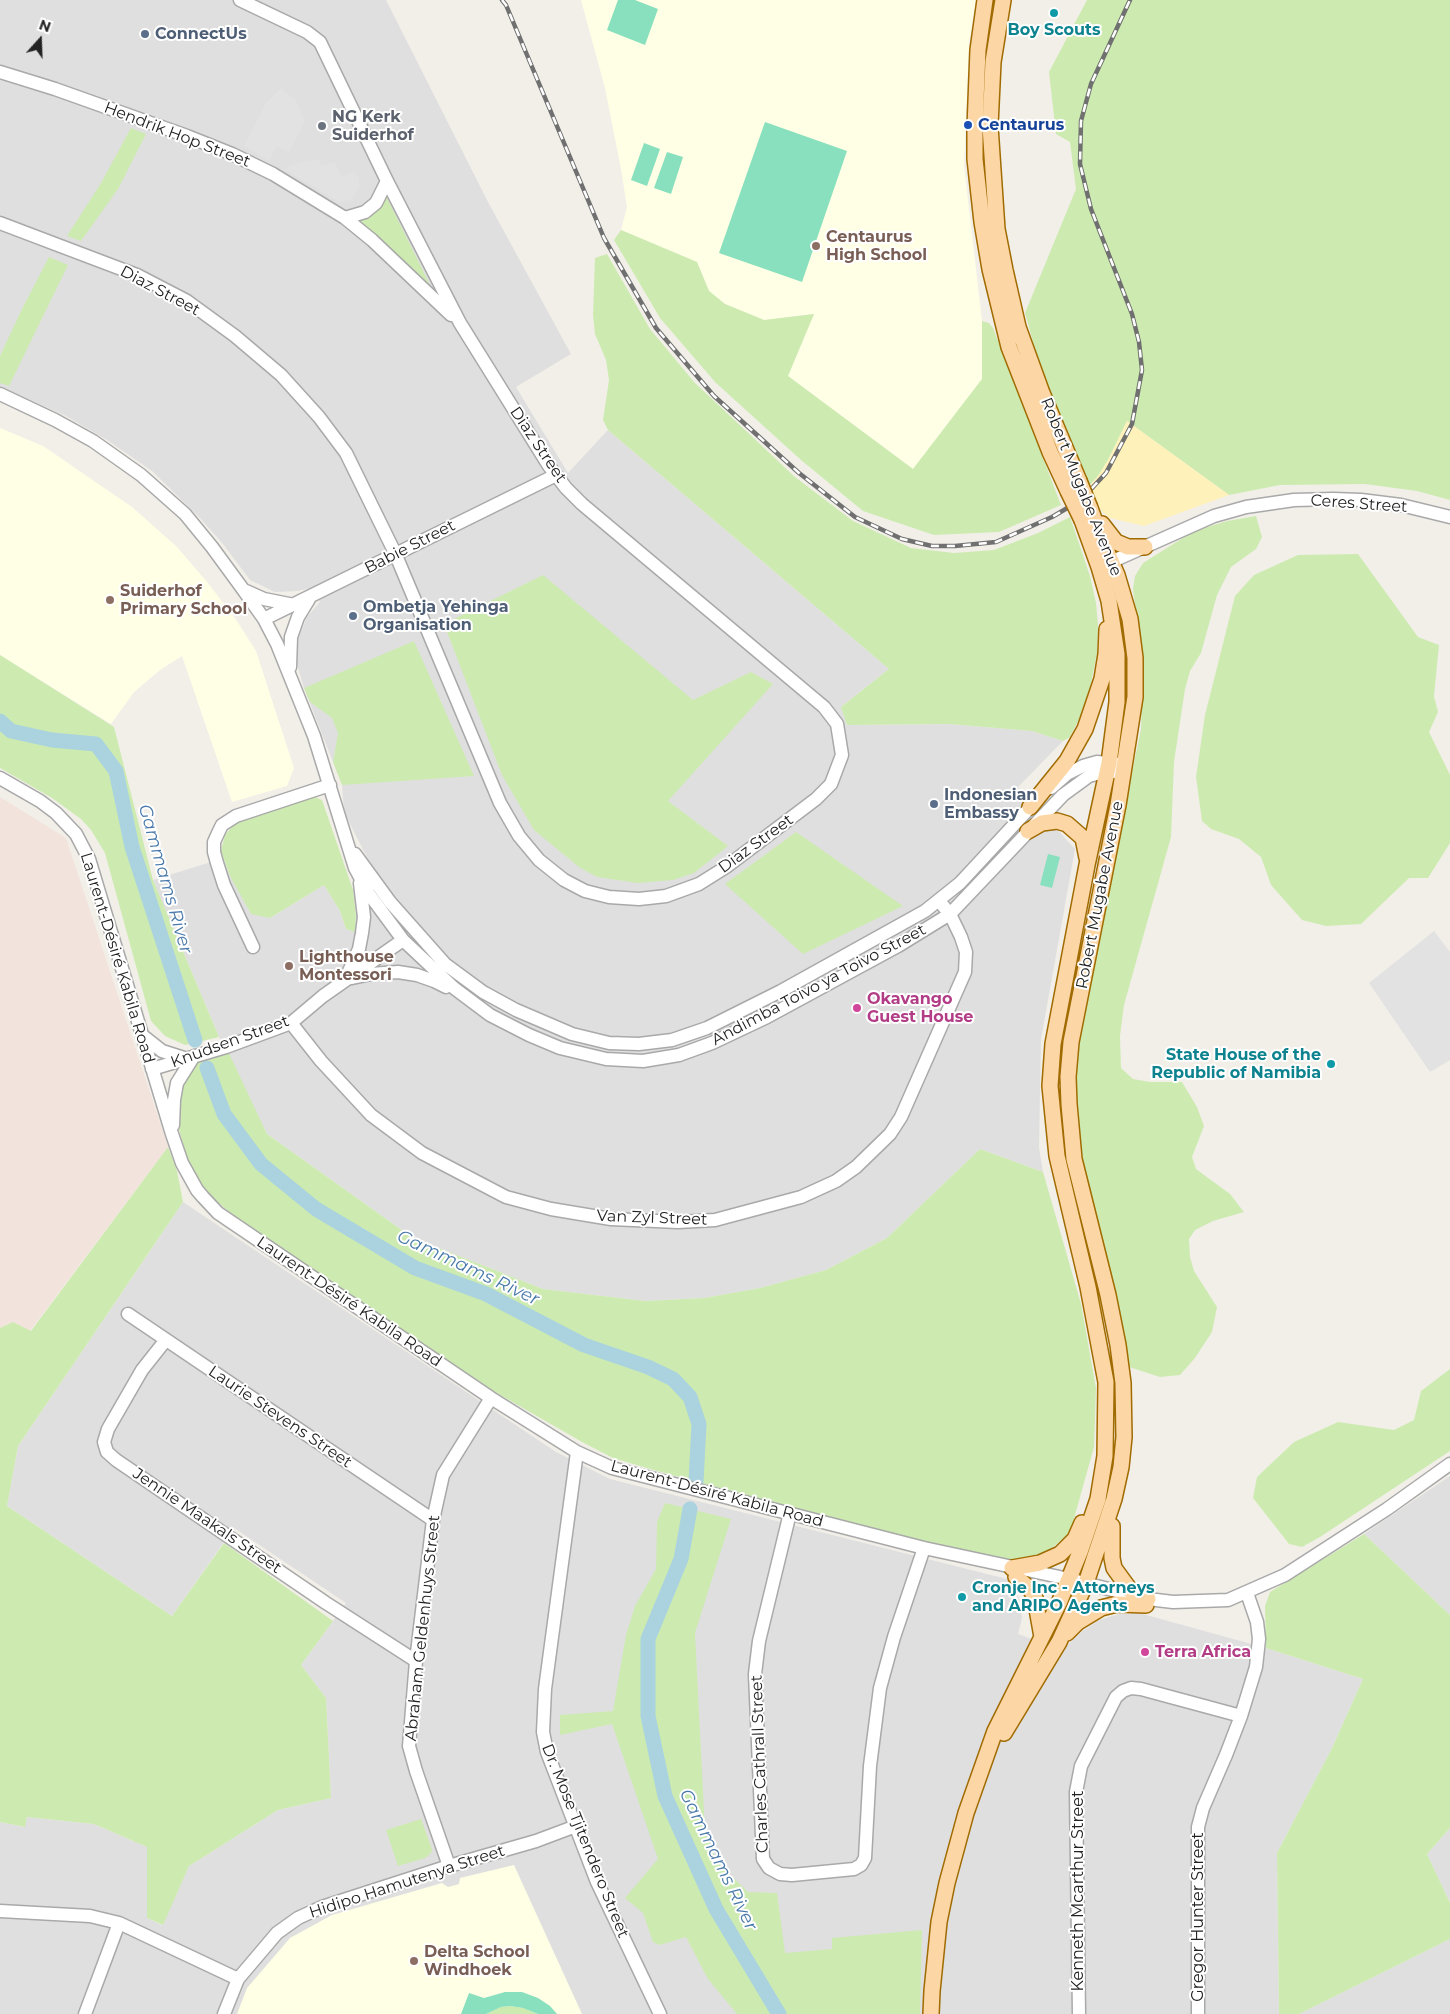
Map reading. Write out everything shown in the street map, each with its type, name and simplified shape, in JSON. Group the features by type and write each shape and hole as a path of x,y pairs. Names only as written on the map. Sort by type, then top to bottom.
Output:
{"main road":[{"name":"Robert Mugabe Avenue","path":"979,1775 1060,1642 1085,1586 1114,1499 1121,1467 1124,1437 1122,1383 1118,1345 1108,1295 1074,1159 1068,1077 1071,1042 1118,805 1115,721 1118,677 1115,635 1105,564 1088,513 1073,486 1050,452 1009,347 990,269 982,222 975,151 978,50 985,0"},
{"name":"Robert Mugabe Avenue","path":"1003,0 993,62 990,126 997,229 1004,270 1018,327 1073,486"},
{"path":"1088,513 1116,542 1128,547 1145,547"},
{"name":"Robert Mugabe Avenue","path":"931,2014 939,1922 958,1841 979,1775 995,1731 1068,1582 1090,1527 1103,1476 1106,1382 1088,1287 1057,1156 1050,1086 1052,1044 1087,865 1135,697 1135,658 1130,619 1124,595 1105,564"},
{"path":"1030,807 1067,761 1076,747 1091,714 1104,667 1109,601"},
{"path":"1028,831 1042,823 1057,821 1067,824 1083,838 1087,865"},
{"path":"1042,1637 1035,1598 1031,1590 1014,1572 1045,1561 1068,1548 1075,1539 1088,1508 1105,1456"},
{"path":"1114,1499 1111,1539 1114,1568 1130,1590 1147,1602"},
{"path":"1060,1642 1078,1622 1101,1608 1117,1604 1147,1602"}],"street":[{"name":"Diaz Street","path":"0,223 137,275 187,302 236,336 281,375 320,417 346,453 395,553 500,803 519,836 539,860 564,880 585,891 609,897 639,899 666,896 699,884 726,868 816,799 831,784 842,755 837,724 824,707 582,504 556,475 460,323 387,181 320,42 307,32 240,0"},
{"name":"Hendrik Hop Street","path":"0,72 55,89 232,154 273,174 345,218 395,260 460,323"},
{"path":"345,218 365,212 376,203 387,181"},
{"name":"Andimba Toivo ya Toivo Street","path":"0,394 74,430 142,475 184,514 212,547 242,588 264,620 277,644 314,736 359,879 403,940 454,988 490,1015 560,1048 606,1059 643,1061 679,1055 712,1043 767,1017 898,946 950,914 1062,795 1079,781 1116,768"},
{"name":"Babie Street","path":"264,620 395,553 556,475"},
{"name":"Ceres Street","path":"1105,564 1214,516 1246,508 1294,500 1333,498 1361,500 1401,505 1450,516"},
{"path":"242,588 264,599 296,605"},
{"path":"290,673 291,636 298,617 311,597"},
{"name":"Andimba Toivo ya Toivo Street","path":"403,940 415,942 483,992 516,1010 572,1034 609,1043 639,1044 672,1040 707,1028 781,991 894,930 939,901 960,882 1030,807 1059,780 1076,769 1089,764 1116,768"},
{"name":"Laurent-Désiré Kabila Road","path":"0,778 46,805 76,834 89,859 172,1134 182,1163 197,1190 218,1212 491,1398 577,1452 612,1468 951,1555 969,1556 1014,1572 1068,1582 1147,1602 1228,1600 1247,1593 1285,1575 1329,1548 1450,1464"},
{"path":"253,947 224,885 217,863 214,842 219,831 222,825 236,816 330,785"},
{"name":"Andimba Toivo ya Toivo Street","path":"347,842 390,902 445,964"},
{"path":"345,980 359,949 362,932 364,917 359,879"},
{"name":"Van Zyl Street","path":"291,1023 321,1061 371,1115 422,1154 506,1197 551,1209 611,1219 678,1222 715,1220 801,1197 836,1181 856,1167 890,1134 901,1117 965,972 966,952 961,937 950,914 939,901"},
{"name":"Andimba Toivo ya Toivo Street","path":"390,902 393,912 402,926 403,940"},
{"name":"Knudsen Street","path":"152,1069 226,1047 291,1023 345,980 403,940"},
{"path":"345,980 371,974 398,972 417,975 434,981 490,1015"},
{"path":"143,1036 166,1053 189,1057 177,1083 172,1134"},
{"name":"Laurie Stevens Street","path":"128,1314 433,1520"},
{"name":"Jennie Maakals Street","path":"166,1340 142,1370 112,1422 104,1442 108,1452 116,1460 326,1603 416,1661"},
{"name":"Abraham Geldenhuys Street","path":"449,1866 409,1746 416,1661 433,1520 443,1475 491,1398"},
{"name":"Dr. Mose Tjitendero Street","path":"577,1452 545,1689 542,1732 547,1752 616,1925 660,2014"},
{"name":"Charles Cathrall Street","path":"790,1513 759,1641 755,1674 763,1859 770,1868 780,1874 792,1875 854,1868 861,1865 865,1858 870,1766 880,1688 894,1637 924,1548"},
{"name":"Gregor Hunter Street","path":"1198,2014 1198,1827 1203,1808 1241,1716 1256,1667 1259,1639 1255,1614 1247,1593"},
{"name":"Kenneth Mcarthur Street","path":"1079,2014 1076,1792 1082,1766 1116,1697 1123,1691 1131,1688 1241,1716"},
{"name":"Hidipo Hamutenya Street","path":"224,2014 238,1979 277,1933 298,1918 322,1907 449,1866 536,1841 576,1826"},
{"path":"0,1911 90,1916 119,1923 238,1979"},
{"path":"85,2014 119,1923"}],"shaded area":[{"path":"0,0 386,0 488,202 571,354 516,387 568,473 608,430 889,669 842,706 847,725 949,724 1032,731 1063,741 1018,787 1075,849 1041,1039 1039,1147 1043,1172 980,1149 887,1238 826,1270 760,1288 704,1298 645,1301 543,1289 413,1238 267,1134 219,1037 153,880 224,858 230,876 270,918 324,885 340,911 346,929 355,931 356,916 353,890 377,877 344,812 342,785 304,688 296,661 298,639 307,617 320,602 312,588 275,592 250,580 223,544 200,518 152,471 107,440 66,416 0,386"},
{"name":"Centaurus High School","path":"581,0 976,0 969,43 964,166 982,321 982,379 913,469 788,376 814,314 764,320 725,304 709,291 697,262 621,230 627,207 621,169 605,88"},
{"path":"281,88 296,100 305,122 289,152 277,146 269,161 244,146 266,103"},
{"path":"318,159 322,166 335,162 341,176 355,171 359,180 359,187 351,200 339,202 286,170 290,165"},
{"name":"Suiderhof Primary School","path":"0,428 43,446 132,507 177,547 207,582 235,618 256,651 294,768 287,786 232,802 182,656 160,670 134,692 111,724 0,655"},
{"path":"0,797 66,838 168,1147 30,1331 13,1322 0,1328"},
{"path":"1434,931 1450,952 1450,1060 1430,1072 1369,983"},
{"path":"183,1202 556,1452 610,1479 1007,1579 1019,1598 1022,1618 1018,1634 1062,1650 1080,1633 1099,1620 1119,1614 1139,1613 1266,1648 1363,1679 1332,1748 1277,1853 1279,2014 0,2014 0,1822 24,1827 27,1817 94,1824 147,1847 147,1918 162,1925 189,1866 278,1810 331,1798 326,1698 301,1665 346,1603 234,1528 172,1616 7,1506 18,1446"},
{"path":"1450,1476 1450,1615 1364,1534"},
{"path":"1450,1828 1450,1903 1427,1854"},
{"name":"Delta School Windhoek","path":"514,1865 582,2014 237,2014 247,1988 290,1938 332,1915 442,1883 448,1887 459,1884 460,1878"},
{"path":"1450,1939 1450,2014 1299,2014"}],"green space":[{"path":"618,0 635,0 658,9 645,45 607,30"},
{"path":"1087,0 1450,0 1450,500 1417,491 1365,484 1280,485 1229,495 1127,421 1108,460 1089,486 1040,367 1025,313 1076,189 1070,142 1056,134 1049,72"},
{"path":"765,122 847,151 802,282 719,253"},
{"path":"131,128 146,134 118,189 81,241 67,236 101,183"},
{"path":"644,143 660,149 647,186 631,180"},
{"path":"667,152 683,157 671,194 654,188"},
{"path":"385,194 432,289 388,247 355,220"},
{"path":"621,230 697,262 709,291 725,304 764,320 814,314 788,376 913,469 982,379 982,321 989,323 993,328 1061,505 999,532 934,535 863,511 801,460 715,382 660,318 614,240"},
{"path":"607,254 650,329 695,383 795,477 853,521 911,548 954,553 994,550 1038,533 1070,517 1090,576 1098,624 1097,653 1090,688 1080,717 1070,737 1063,741 1032,731 949,724 847,725 841,707 889,669 608,430 603,420 609,380 606,360 595,334 593,315 595,258"},
{"path":"49,257 68,265 9,386 0,383 0,356"},
{"path":"1256,516 1262,537 1256,549 1231,567 1217,595 1201,653 1190,671 1185,689 1174,762 1171,837 1124,1005 1120,1036 1121,1068 1133,1079 1150,1082 1182,1082 1197,1107 1204,1126 1192,1157 1196,1169 1230,1194 1244,1212 1213,1221 1195,1230 1189,1239 1190,1257 1194,1271 1217,1307 1212,1332 1195,1358 1180,1375 1160,1377 1126,1366 1119,1322 1083,1160 1075,1104 1075,1067 1080,1028 1141,729 1141,648 1133,589 1135,576 1143,563 1194,531 1227,521"},
{"path":"1358,554 1418,637 1439,645 1434,696 1438,712 1429,732 1450,775 1450,843 1428,878 1409,878 1361,924 1326,926 1302,920 1271,885 1261,857 1239,839 1211,829 1202,821 1196,777 1205,715 1235,596 1254,575 1298,555"},
{"path":"543,575 693,700 751,672 773,684 668,801 728,846 694,873 673,880 638,883 597,877 579,867 534,830 502,775 444,624"},
{"path":"414,641 474,776 342,785 333,762 338,733 332,718 310,702 304,688"},
{"path":"0,655 114,727 153,880 219,1037 185,1045 165,1036 151,1021 105,853 91,830 81,819 52,798 0,768"},
{"path":"315,797 322,800 353,890 356,916 355,932 346,929 340,911 324,885 270,918 251,914 230,876 221,851 225,835 235,823"},
{"path":"796,832 903,906 803,954 725,884"},
{"path":"1048,854 1060,857 1052,888 1040,885"},
{"path":"226,1047 267,1134 413,1238 543,1289 645,1301 704,1298 760,1288 826,1270 887,1238 980,1149 1043,1172 1081,1304 1096,1388 1094,1447 1070,1533 1048,1551 1013,1564 924,1548 790,1507 613,1458 495,1392 238,1219 209,1195 192,1169 187,1157 177,1123 174,1100 185,1068"},
{"path":"168,1147 177,1171 183,1202 18,1446 7,1506 172,1616 224,1543 333,1621 301,1665 326,1698 331,1798 278,1810 189,1866 163,1925 147,1918 147,1847 94,1824 27,1817 25,1827 0,1822 0,1328 13,1322 31,1331"},
{"path":"1450,1369 1450,1451 1320,1537 1302,1547 1289,1544 1253,1498 1257,1477 1294,1442 1338,1422 1394,1430 1414,1420 1421,1391"},
{"path":"665,1503 731,1519 695,1633 705,1832 713,1853 720,1865 748,1892 777,1893 785,1953 832,1949 832,1938 922,1930 920,2014 737,2014 708,1979 686,1937 660,1945 653,1942 643,1913 625,1898 658,1859 612,1724 560,1735 560,1715 613,1711 626,1635 635,1606 656,1569 657,1522"},
{"path":"1364,1534 1450,1615 1450,1828 1427,1854 1450,1903 1450,1939 1299,2014 1279,2014 1277,1853 1332,1748 1363,1679 1266,1648 1265,1606 1270,1592"},
{"path":"421,1819 432,1849 431,1853 425,1858 398,1866 386,1830"},
{"path":"505,1992 522,1992 538,1998 550,2006 557,2014 538,2014 523,2008 510,2006 501,2007 486,2014 461,2014 469,1993 484,1998"},
{"path":"501,2007 523,2008 538,2014 486,2014"}],"sand":[{"path":"1127,421 1229,495 1144,526 1110,518 1097,507 1089,486 1108,460"}],"waterway":[{"name":"Gammams River","path":"0,721 11,731 52,740 96,744 116,771 132,847 195,1040"},
{"name":"Gammams River","path":"207,1068 224,1114 261,1164 316,1209 415,1268 486,1294 584,1345 648,1367 673,1379 690,1397 699,1424 696,1482"},
{"name":"Gammams River","path":"690,1509 681,1559 648,1639 648,1716 665,1796 716,1909 779,2014"}],"railway":[{"path":"502,0 506,5 604,238 656,328 714,396 799,473 855,517 902,539 932,546 996,542 1052,517 1081,500 1106,473 1132,424 1142,370 1139,342 1132,314 1091,209 1080,164 1081,121 1091,84 1130,0"}],"place":[{"name":"Boy Scouts","path":"1054,13"},
{"name":"ConnectUs","path":"145,34"},
{"name":"Centaurus","path":"968,125"},
{"name":"NG Kerk Suiderhof","path":"322,126"},
{"name":"Centaurus High School","path":"816,246"},
{"name":"Suiderhof Primary School","path":"110,600"},
{"name":"Ombetja Yehinga Organisation","path":"353,616"},
{"name":"Indonesian Embassy","path":"934,804"},
{"name":"Lighthouse Montessori","path":"289,966"},
{"name":"Okavango Guest House","path":"857,1008"},
{"name":"State House of the Republic of Namibia","path":"1331,1064"},
{"name":"Cronje Inc - Attorneys and ARIPO Agents","path":"962,1597"},
{"name":"Terra Africa","path":"1145,1652"},
{"name":"Delta School Windhoek","path":"414,1961"}]}
